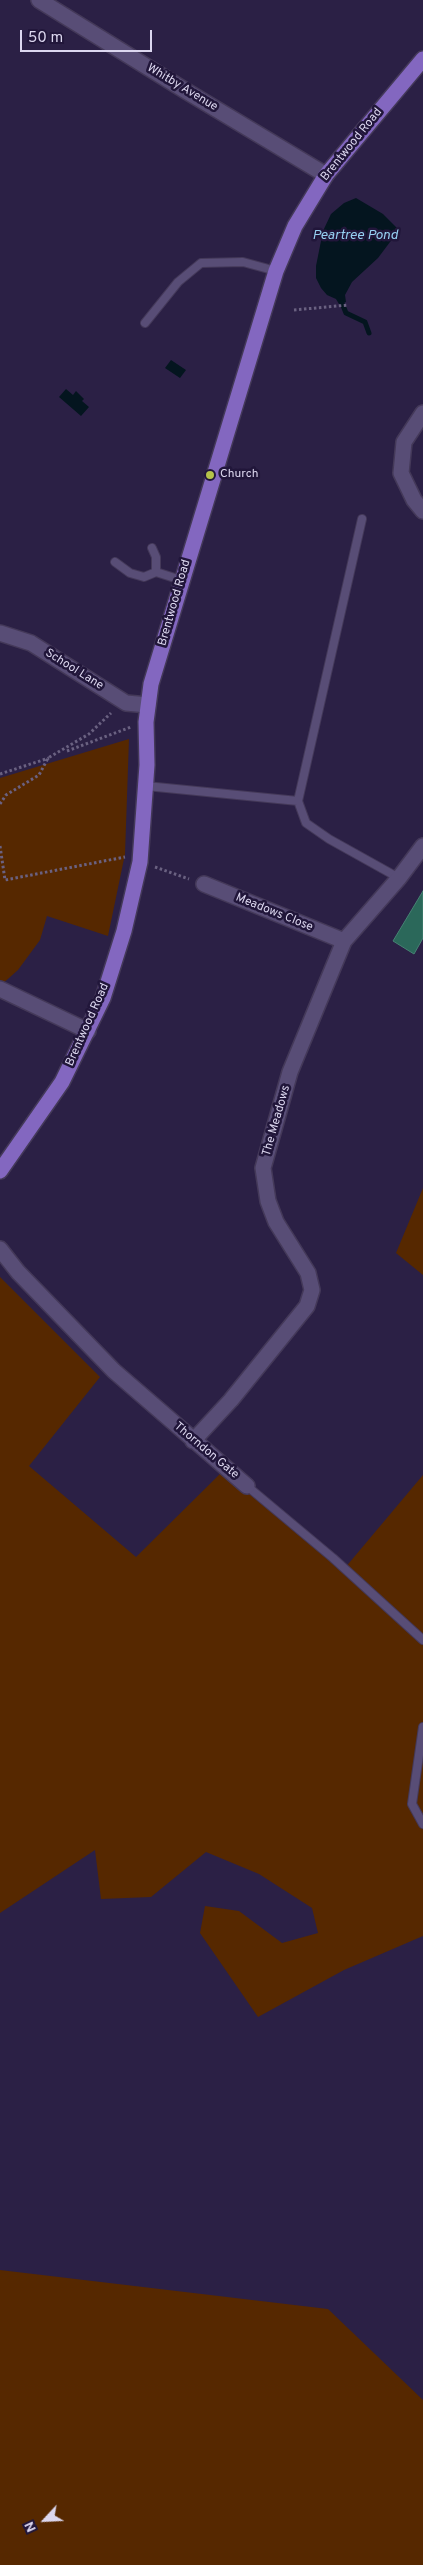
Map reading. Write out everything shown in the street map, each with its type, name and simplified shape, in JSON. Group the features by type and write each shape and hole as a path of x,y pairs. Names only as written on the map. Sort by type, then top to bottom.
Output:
{"main road":[{"name":"Brentwood Road","path":"0,1171 62,1082 103,998 124,931 140,858 146,786 146,722 151,684 276,271 295,226 326,175 423,59"}],"street":[{"name":"Whitby Avenue","path":"39,0 326,175"},
{"path":"423,413 404,442 401,473 414,500 423,511"},
{"name":"School Lane","path":"0,633 31,643 126,703 148,706"},
{"name":"The Meadows","path":"193,1441 231,1400 307,1306 312,1290 308,1273 276,1222 268,1201 263,1168 290,1072 344,941 399,878 423,846"},
{"name":"Meadows Close","path":"204,884 344,941"},
{"path":"0,989 88,1031"},
{"name":"Thorndon Gate","path":"0,1249 18,1272 114,1371 247,1486"},
{"path":"0,1261 18,1272"}],"lane":[{"path":"145,323 178,282 201,263 242,262 276,271"},
{"path":"362,519 298,801 306,823 329,839 399,878"},
{"path":"152,548 156,557 156,572"},
{"path":"115,562 130,573 144,577 156,572 181,580"},
{"path":"146,786 298,801"},
{"name":"Thorndon Gate","path":"247,1486 333,1558 423,1640"},
{"path":"423,1726 412,1804 423,1824"}],"path":[{"path":"294,310 348,305"},
{"path":"0,804 6,795 39,775 48,758 89,734 107,719 120,699"},
{"path":"0,774 146,722"},
{"path":"0,846 5,880 140,858 204,884"}],"shaded area":[{"path":"129,739 125,854 108,936 47,916 40,940 18,970 0,986 0,778"},
{"path":"423,1188 423,1275 396,1253"},
{"path":"0,1277 100,1377 29,1466 136,1557 226,1468 344,1569 423,1475 423,1936 344,1970 258,2017 200,1933 205,1906 239,1911 282,1943 318,1933 312,1908 259,1874 206,1852 151,1897 101,1899 95,1850 0,1913"},
{"path":"0,2270 328,2309 423,2400 423,2565 0,2565"}],"water":[{"name":"Peartree Pond","path":"356,198 383,214 397,228 393,238 378,258 352,282 345,295 346,302 339,304 336,299 327,295 321,288 316,278 316,266 323,231 331,214 344,203"},
{"path":"171,360 186,370 180,378 165,368"},
{"path":"66,389 73,395 76,391 84,399 82,401 89,407 81,416 59,397"}],"building":[{"path":"423,891 423,938 414,954 393,941"}],"waterway":[{"path":"342,303 346,313 365,322 369,333"}],"place":[{"name":"Church","path":"210,475"}]}
